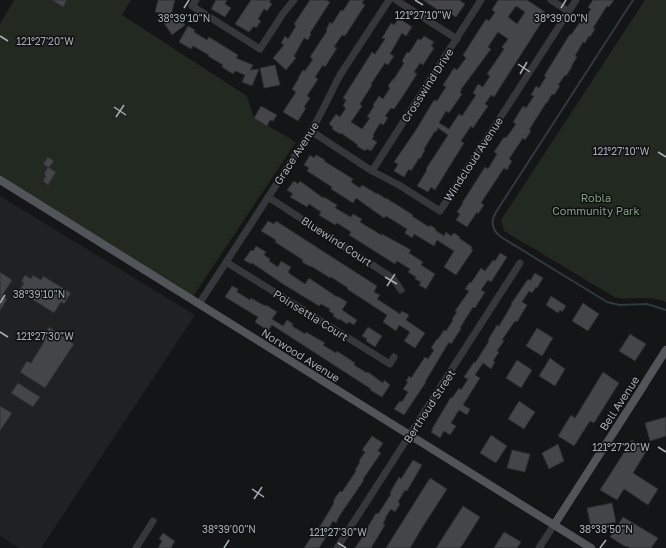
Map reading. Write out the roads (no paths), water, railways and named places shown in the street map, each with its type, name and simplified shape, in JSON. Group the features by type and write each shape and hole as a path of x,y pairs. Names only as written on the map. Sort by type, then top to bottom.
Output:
{"main road":[{"name":"Norwood Avenue","path":"0,180 590,548"},
{"name":"Bell Avenue","path":"554,525 666,350"}],"street":[{"path":"194,3 260,49 284,12 294,0"},
{"name":"Grace Avenue","path":"199,304 311,131 340,75 389,0"},
{"path":"396,0 457,39"},
{"name":"Crosswind Drive","path":"372,171 481,0"},
{"path":"551,0 568,11"},
{"name":"Windcloud Avenue","path":"311,131 372,171 399,185 440,211 576,0"},
{"name":"Bluewind Court","path":"268,197 388,275 401,290"},
{"name":"Poinsettia Court","path":"226,262 390,364 394,357"},
{"name":"Berthoud Street","path":"337,548 520,263"},
{"path":"136,548 153,521"},
{"name":"Bell Avenue","path":"539,548 554,525"}],"waterway":[{"path":"633,0 496,212 493,219 493,226 501,237 607,302 620,305 647,304 666,310"}],"park label":[{"name":"Robla Community Park","path":"596,203"}]}
